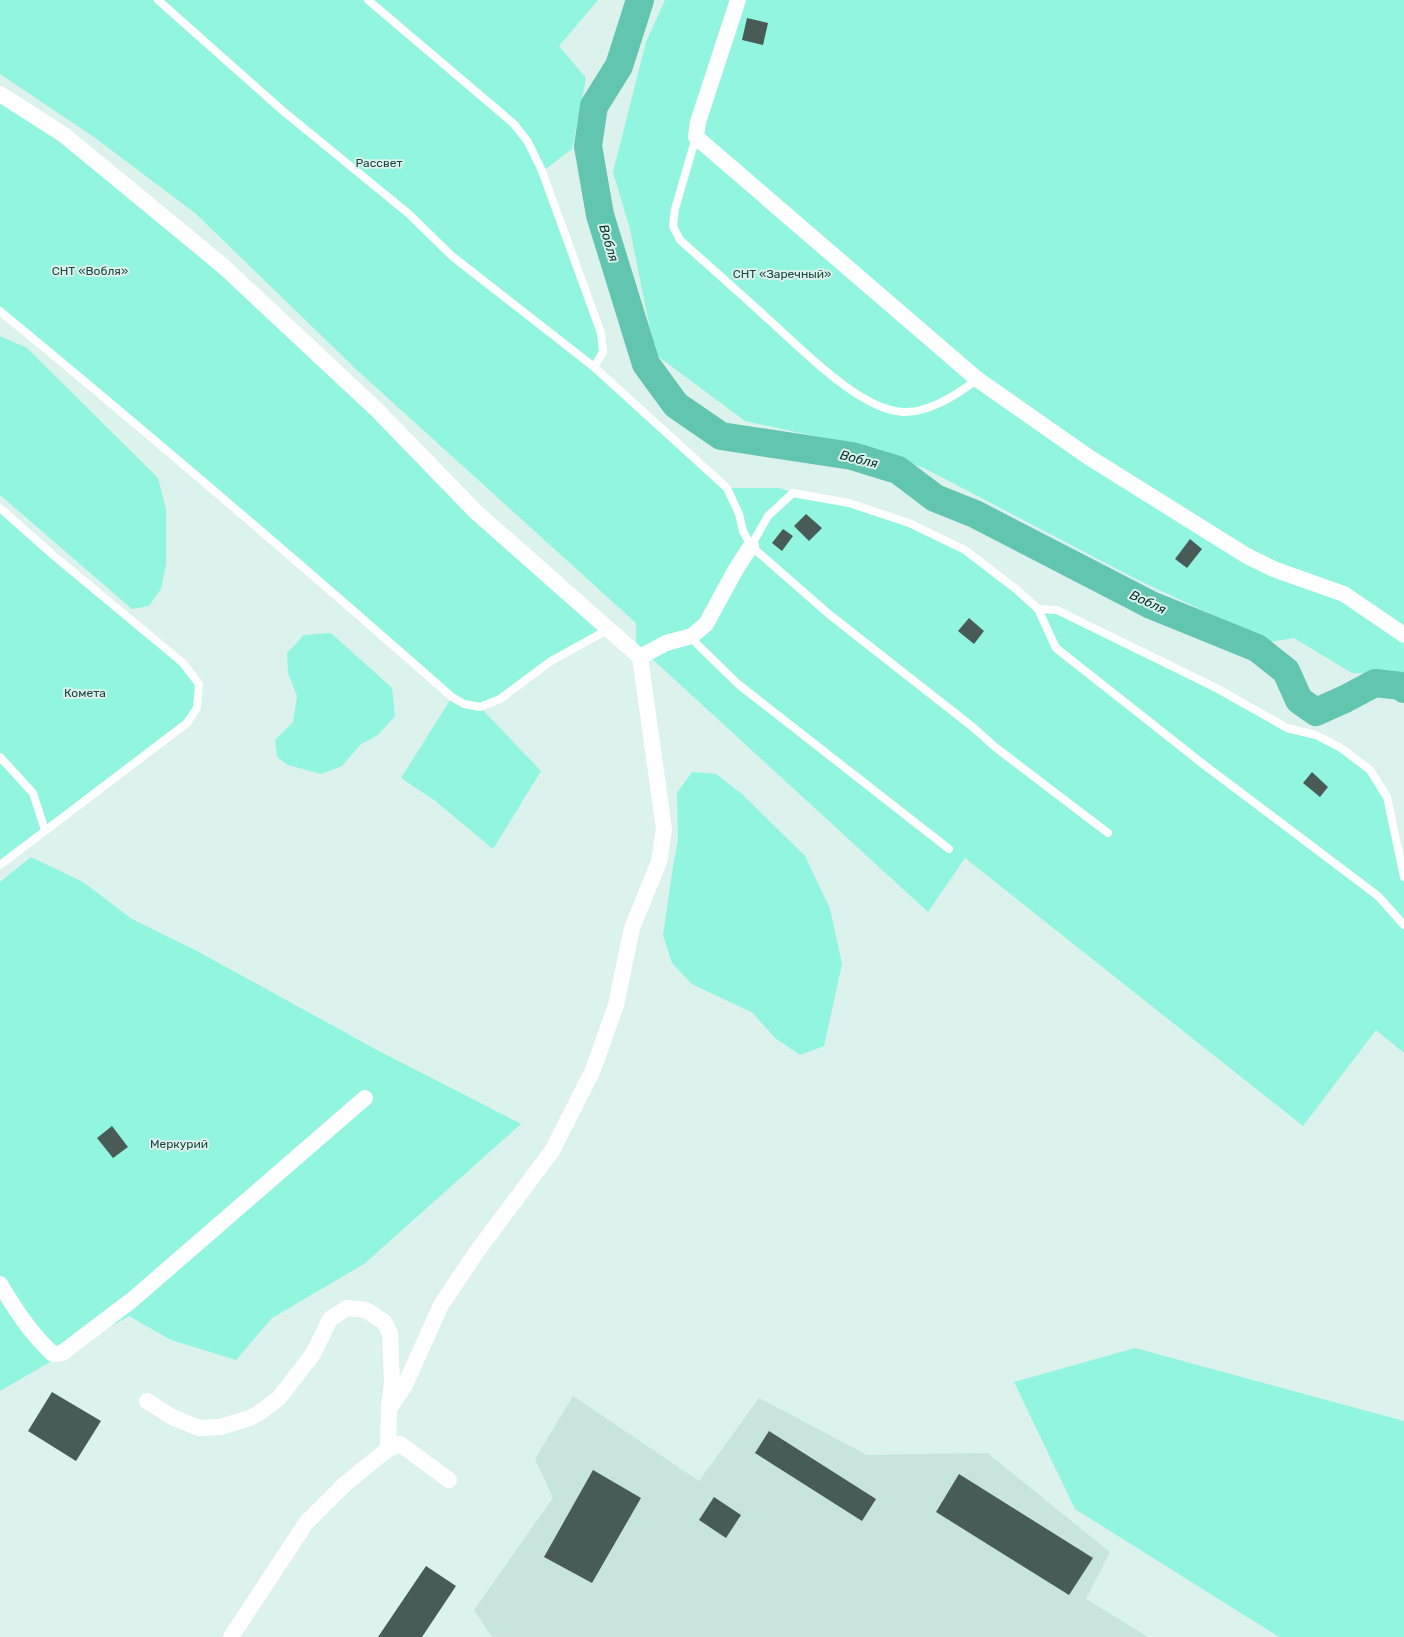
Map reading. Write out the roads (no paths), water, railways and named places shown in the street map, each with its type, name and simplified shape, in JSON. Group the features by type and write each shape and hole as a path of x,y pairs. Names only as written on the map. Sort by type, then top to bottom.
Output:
{"street":[{"path":"738,0 698,122 696,137 977,379 1087,456 1247,556 1276,570 1344,594 1404,635"},
{"path":"0,94 64,135 224,266 377,410 476,512 640,657 664,829 660,862 632,928 616,1005 593,1070 552,1151 478,1250 441,1305 405,1385 389,1409"},
{"path":"640,657 666,643 692,636 706,624 736,569 751,546"},
{"path":"0,1284 39,1341 52,1354 62,1353 132,1300 365,1098"},
{"path":"147,1401 172,1417 199,1428 220,1427 250,1418 279,1398 313,1354 330,1319 347,1308 366,1310 384,1322 390,1333 392,1382 389,1409 388,1449"},
{"path":"231,1637 306,1523 345,1484 388,1449 400,1444 449,1480"}],"lane":[{"path":"158,0 283,111 409,214 452,256 594,367 727,488 739,514 743,531 751,546 830,615 974,728 995,747 1108,833"},
{"path":"368,0 514,124 528,142 542,171 601,333 602,352 594,367"},
{"path":"696,137 675,209 673,226 680,240 828,372 865,399 886,409 904,412 931,407 963,391 977,379"},
{"path":"0,311 119,409 329,589 452,697 464,704 480,707 500,699 551,661 609,629"},
{"path":"751,546 768,516 793,493 849,503 909,523 964,550 1016,589 1038,609 1056,648 1203,764 1378,896 1404,925"},
{"path":"0,508 53,555 183,663 199,684 197,708 187,723 0,865"},
{"path":"1038,609 1058,610 1218,689 1287,728 1316,735 1341,748 1370,770 1387,797 1404,877"},
{"path":"692,636 697,644 738,684 949,849"},
{"path":"0,757 33,793 45,830"}],"waterway":[{"name":"Вобля","path":"640,0 619,66 594,106 588,146 600,215 646,364 676,405 721,436 852,456 898,470 935,498 975,514 1151,605 1257,648 1286,671 1299,700 1316,712 1375,683 1401,686 1404,689"}],"park label":[{"name":"Рассвет","path":"379,163"},
{"name":"СНТ «Вобля»","path":"90,271"},
{"name":"СНТ «Заречный»","path":"782,274"},
{"name":"Комета","path":"85,693"},
{"name":"Меркурий","path":"179,1144"}]}
